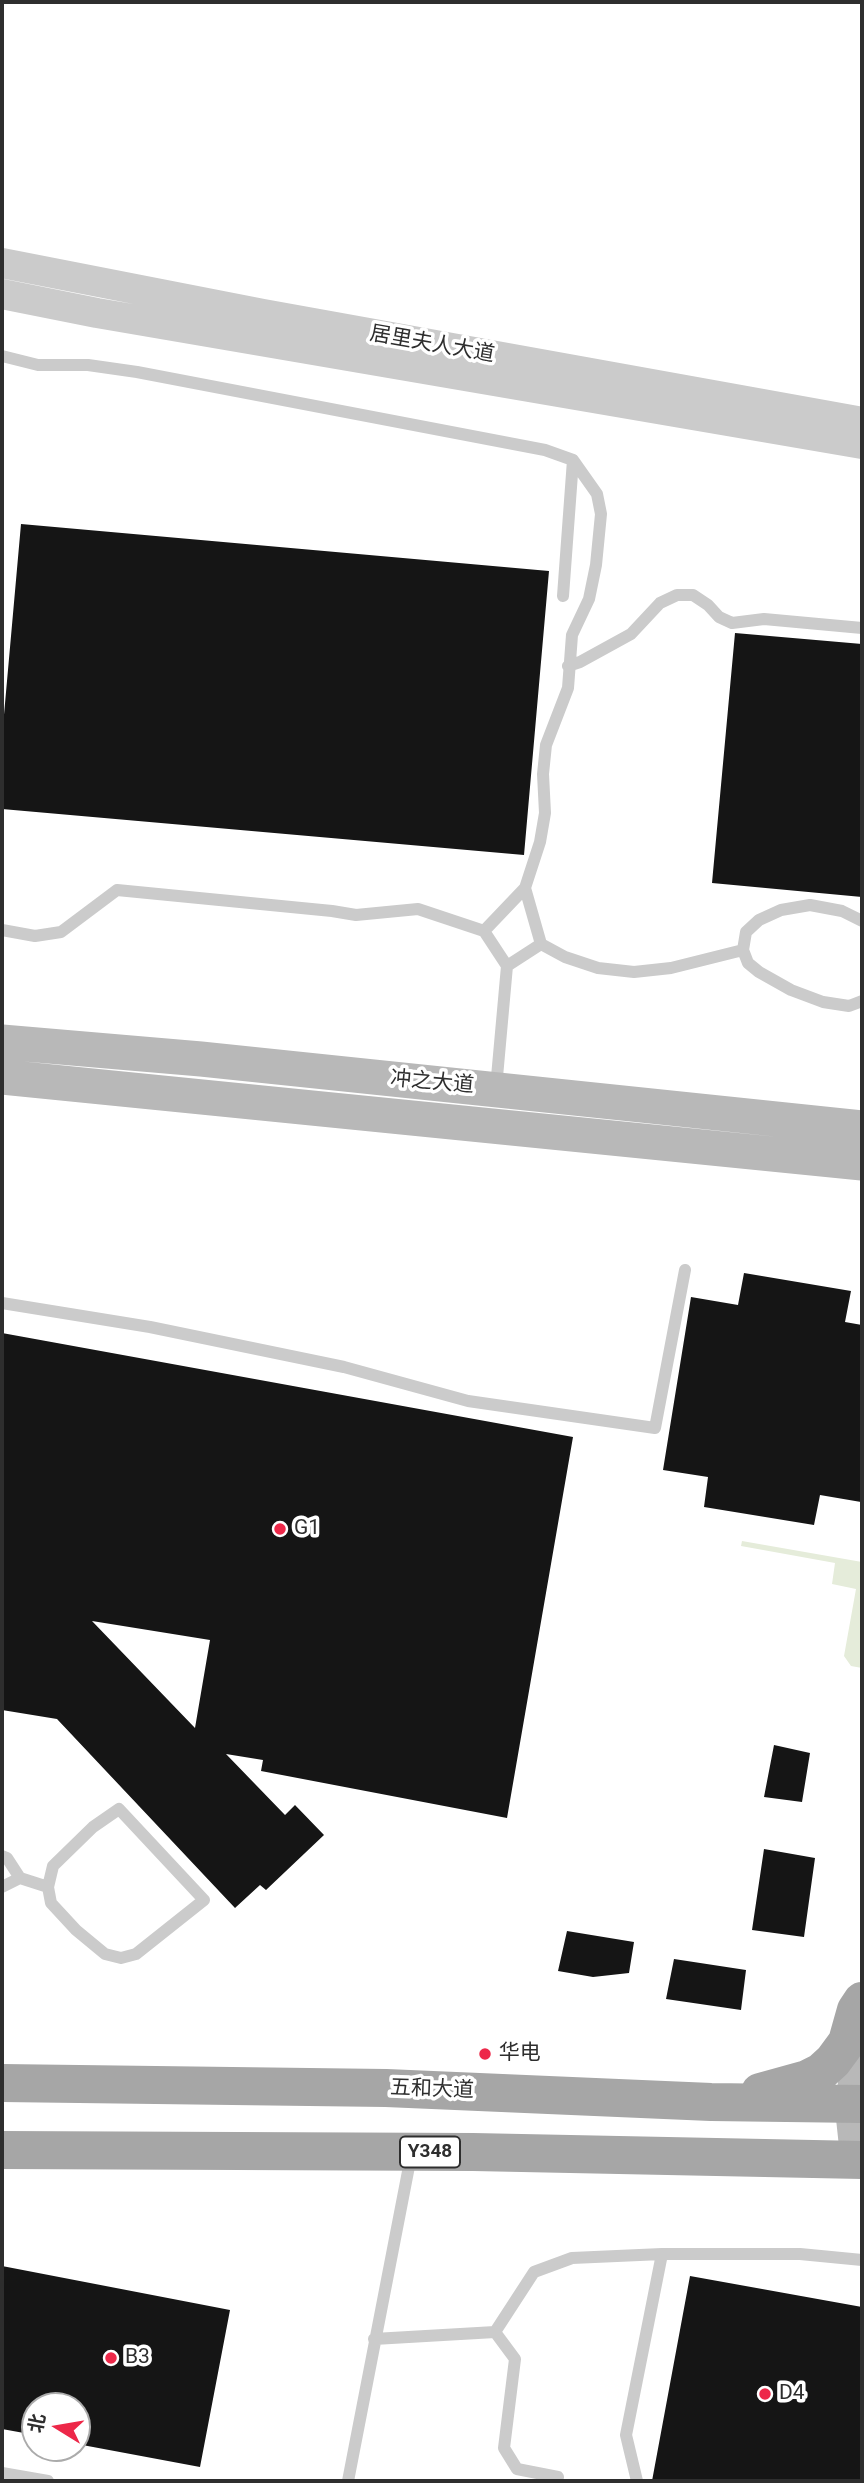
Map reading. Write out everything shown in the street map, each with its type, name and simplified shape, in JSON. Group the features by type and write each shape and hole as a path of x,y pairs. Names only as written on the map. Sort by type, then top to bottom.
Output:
{"main road":[{"name":"冲之大道","path":"2,1042 201,1059 862,1128"},
{"name":"冲之大道","path":"2,1077 862,1163"},
{"path":"710,2102 773,2089 821,2072 841,2052 852,2028 856,2010 862,2001"},
{"path":"861,2155 857,2104 862,2046"},
{"name":"五和大道","path":"2,2083 386,2088 710,2102 857,2104"},
{"name":"Y348","path":"2,2150 861,2155"}],"street":[{"name":"居里夫人大道","path":"2,263 263,314 862,422"},
{"name":"居里夫人大道","path":"2,294 111,316 862,444"}],"lane":[{"path":"2,356 38,365 88,365 137,372 545,450 573,460 597,494 601,514 596,565 589,599 572,635 568,688 546,745 543,774 545,813 540,842 525,888 484,931"},
{"path":"563,596 573,460"},
{"path":"568,666 631,634 660,603 677,595 693,595 719,617 732,622 777,620 862,628"},
{"path":"525,888 541,944 565,957 598,968 634,972 671,968 743,950"},
{"path":"2,930 35,936 61,932 117,890 356,915 418,909 484,931 507,966 496,1089"},
{"path":"862,921 842,911 810,905 781,910 759,920 746,932 743,950 748,963 790,989 823,1002 849,1006 862,1001"},
{"path":"507,966 541,944"},
{"path":"2,1303 150,1327 344,1367 468,1401 654,1428 685,1270"},
{"path":"119,1810 204,1900 136,1954 121,1958 105,1954 76,1930 51,1903 48,1887 53,1866 93,1827 119,1810"},
{"path":"2,1856 7,1858 20,1878 48,1887"},
{"path":"2,1887 20,1878"},
{"path":"348,2481 412,2152"},
{"path":"495,2332 534,2272 572,2258 662,2254 800,2254 862,2260"},
{"path":"637,2481 626,2435 662,2254"},
{"path":"374,2339 495,2332"},
{"path":"495,2332 515,2359 504,2448 517,2469 558,2477"},
{"path":"2,2473 48,2481"}],"green space":[{"path":"742,1541 862,1562 862,1668 851,1666 844,1656 856,1589 832,1584 835,1563 741,1546"}],"building":[{"path":"21,524 549,571 524,855 2,809 2,737"},
{"path":"735,633 862,644 862,897 712,883"},
{"path":"744,1273 851,1291 845,1322 862,1325 861,1502 820,1495 814,1525 704,1507 708,1477 663,1470 691,1297 738,1305"},
{"name":"G1","path":"2,1333 573,1437 507,1818 261,1771 263,1760 226,1754 285,1815 295,1805 324,1835 266,1890 260,1885 235,1908 57,1719 2,1710","holes":["92,1621 210,1640 195,1728"]},
{"path":"774,1745 810,1753 802,1802 764,1797"},
{"path":"764,1849 815,1858 804,1937 752,1930"},
{"path":"567,1931 634,1942 629,1973 593,1977 558,1971"},
{"path":"674,1959 746,1970 741,2010 666,1999"},
{"name":"B3","path":"2,2266 230,2310 200,2467 91,2447 91,2392 21,2392 21,2432 2,2429"},
{"name":"D4","path":"690,2276 862,2307 862,2481 652,2481"}],"place":[{"name":"G1","path":"280,1529"},
{"name":"华电","path":"485,2054"},
{"name":"B3","path":"111,2358"},
{"name":"D4","path":"765,2394"}]}
